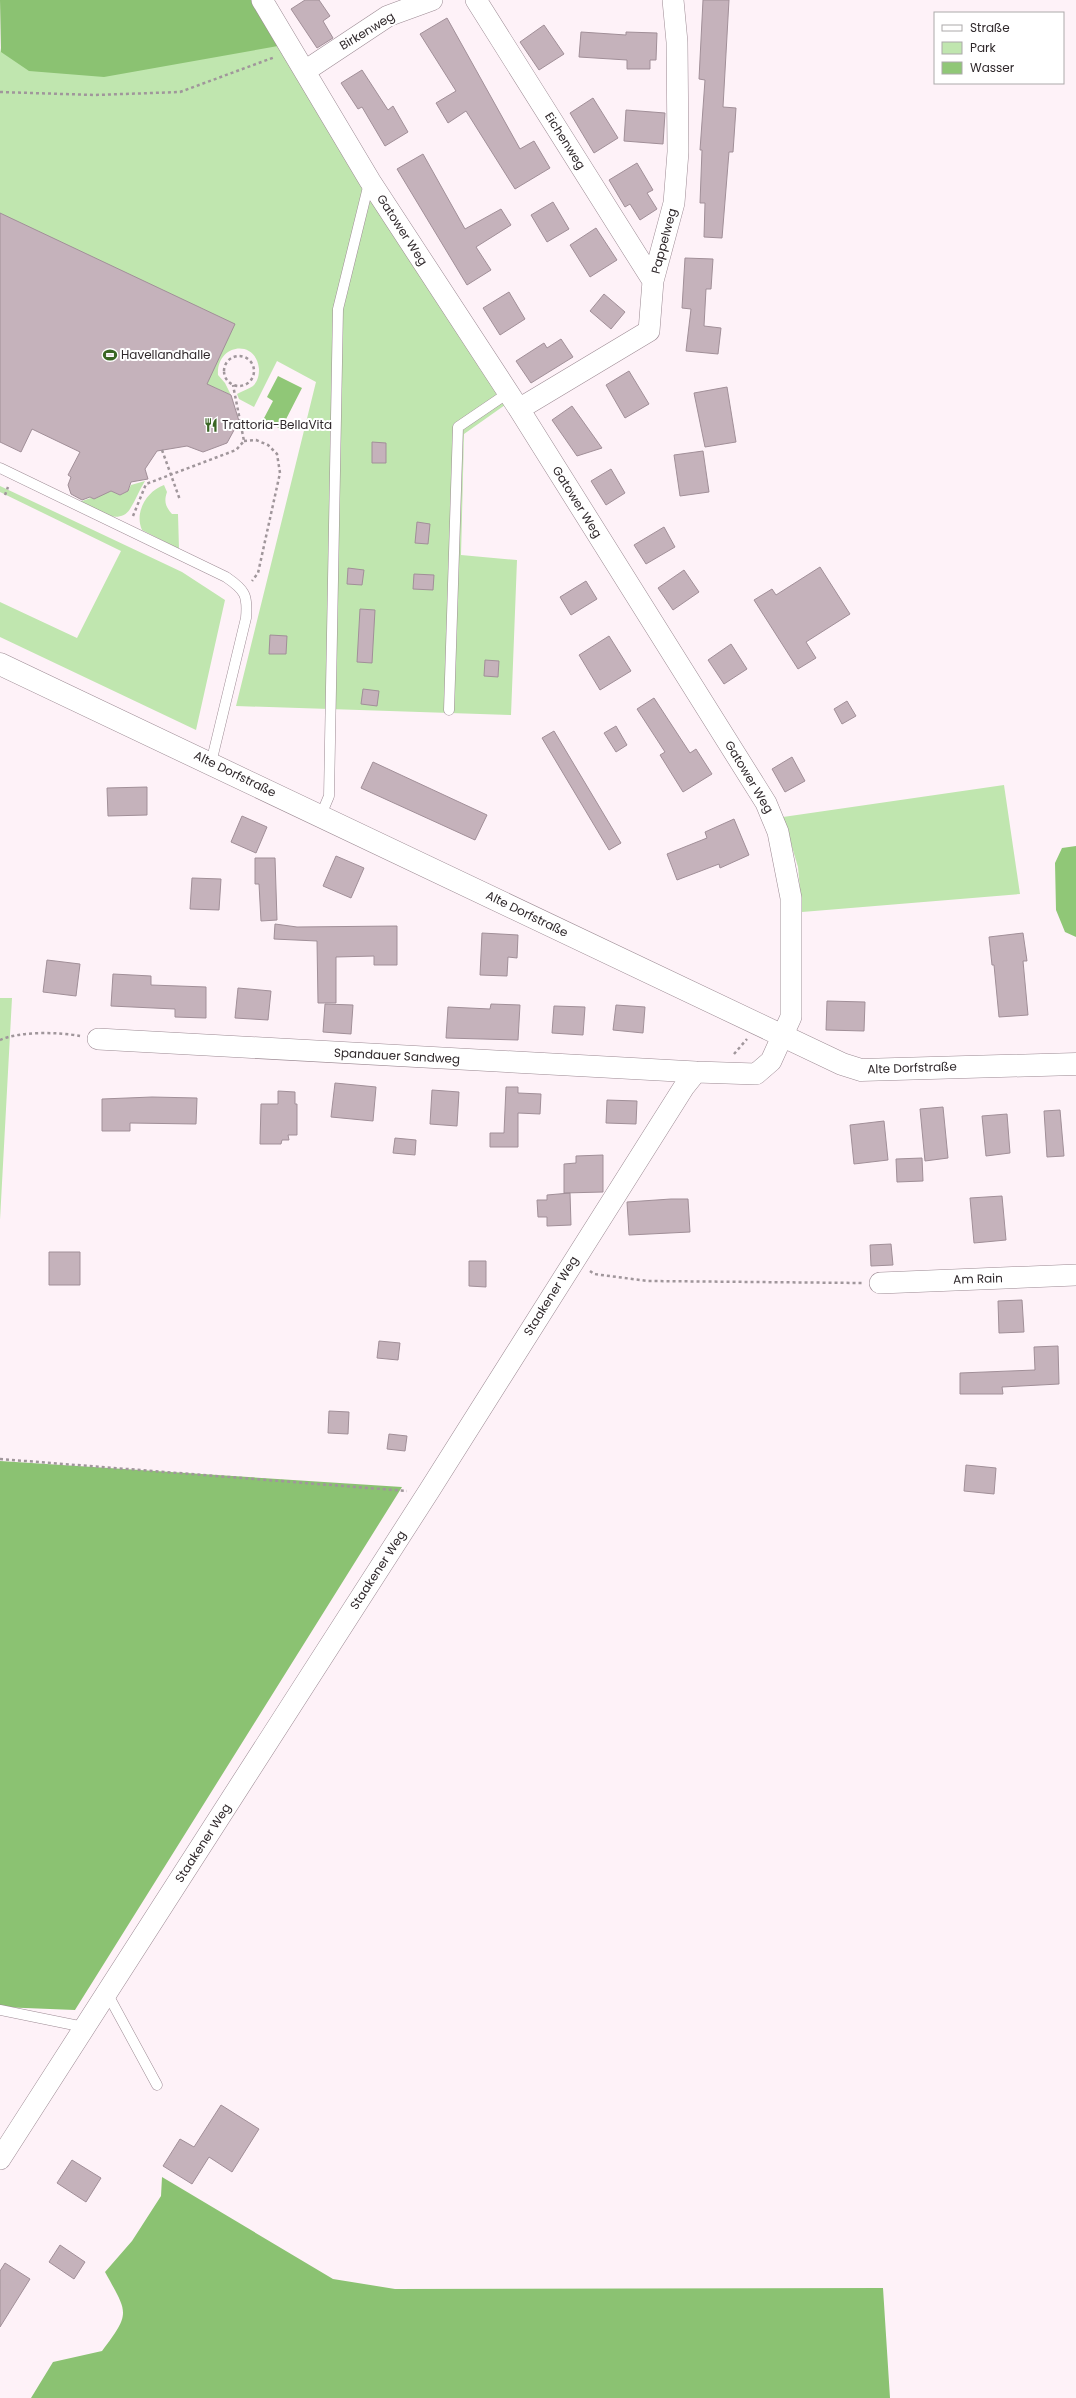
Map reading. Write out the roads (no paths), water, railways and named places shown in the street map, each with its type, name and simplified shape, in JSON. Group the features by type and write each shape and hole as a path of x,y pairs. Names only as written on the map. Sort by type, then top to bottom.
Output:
{"street":[{"name":"Gatower Weg","path":"262,0 370,181 514,401 766,803 778,832 791,898 791,1017 782,1036"},
{"name":"Birkenweg","path":"305,70 388,16 432,0"},
{"name":"Eichenweg","path":"476,0 653,281"},
{"name":"Pappelweg","path":"514,401 649,331 653,281 674,204 678,152 677,42 673,0"},
{"name":"Alte Dorfstraße","path":"0,664 211,762 842,1064 861,1070 1076,1064"},
{"path":"696,1072 756,1074 771,1061 782,1036"},
{"name":"Spandauer Sandweg","path":"98,1040 696,1072"},
{"name":"Staakener Weg","path":"0,2158 429,1491 573,1261 696,1072"},
{"name":"Am Rain","path":"880,1283 1076,1275"}],"lane":[{"path":"321,815 329,796 338,309 370,181"},
{"path":"449,710 458,427 514,401"},
{"path":"0,468 128,528 226,577 242,588 247,604 246,618 211,762"},
{"path":"107,1993 157,2085"},
{"path":"0,2010 84,2028"}],"water":[{"path":"278,376 302,388 281,429 263,420 273,401 267,397"},
{"path":"1076,846 1076,937 1065,932 1056,910 1055,863 1062,848"}],"place":[{"name":"Havellandhalle","path":"110,355"},
{"name":"Trattoria-BellaVita","path":"211,425"}]}
